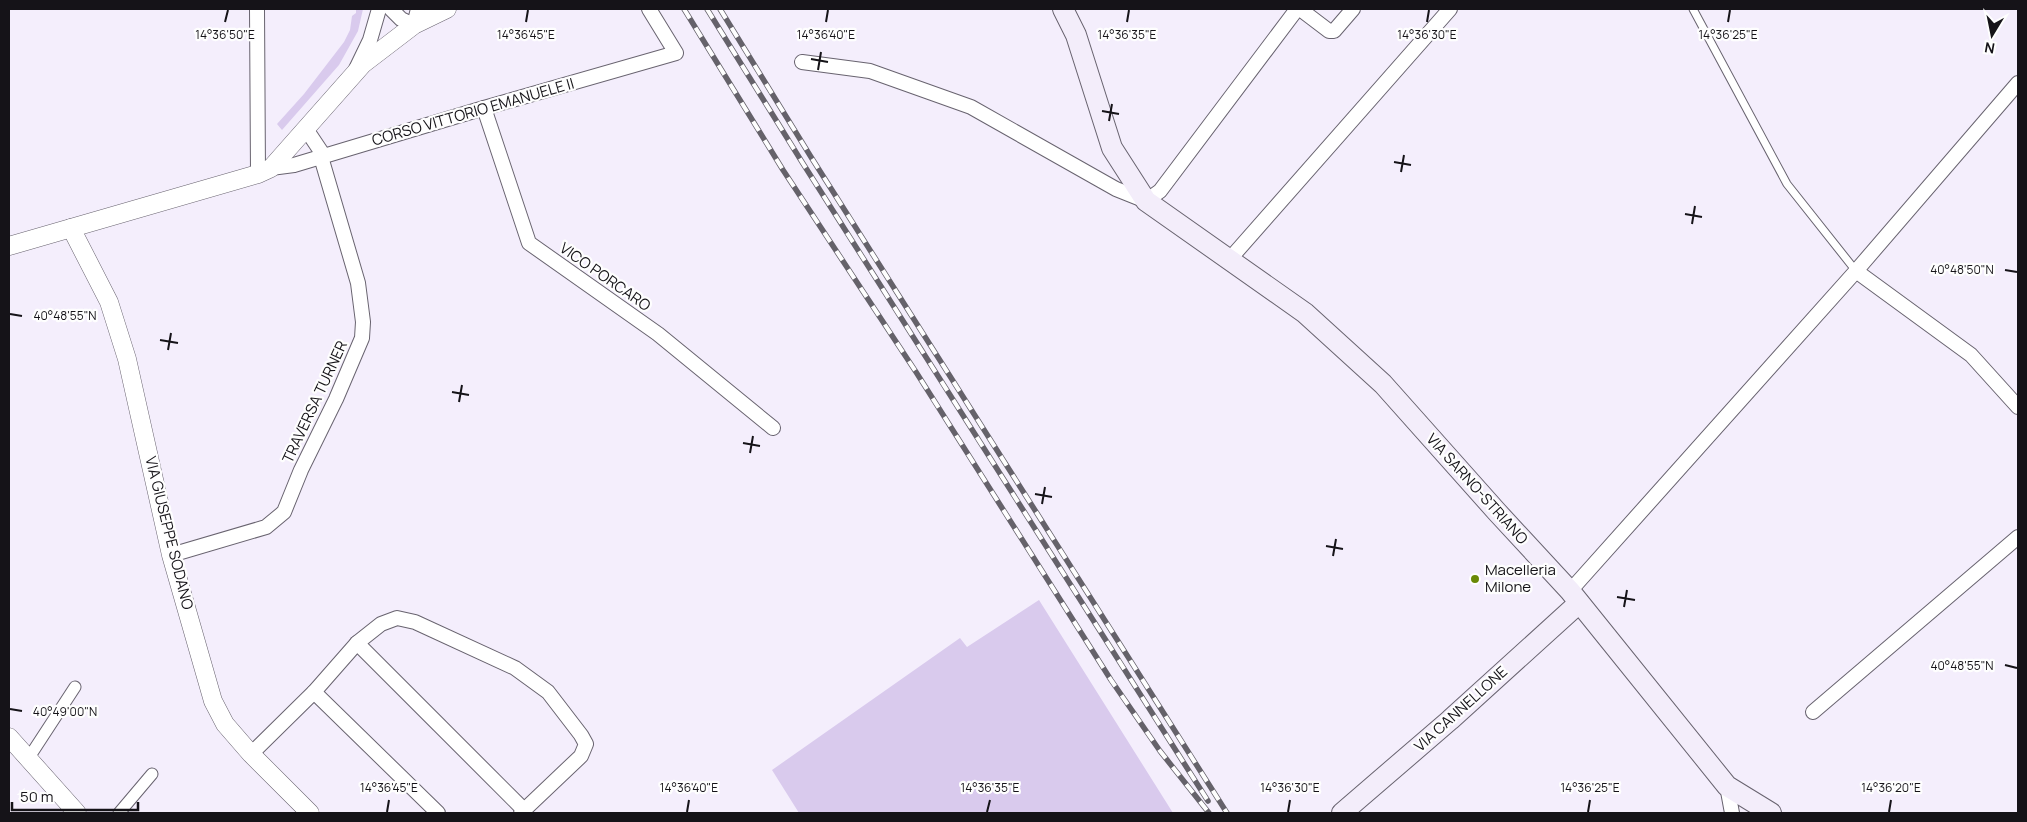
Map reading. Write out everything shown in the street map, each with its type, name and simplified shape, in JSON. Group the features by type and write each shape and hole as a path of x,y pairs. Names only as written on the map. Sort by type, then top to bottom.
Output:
{"main road":[{"path":"1063,9 1076,35 1112,148 1146,201"},
{"name":"VIA SARNO-STRIANO","path":"1146,201 1305,313 1382,384 1575,597 1727,786 1761,812"},
{"name":"VIA CANNELLONE","path":"1342,813 1450,720 1575,597"}],"street":[{"path":"257,9 264,171"},
{"path":"353,76 370,40 379,9"},
{"path":"391,9 401,19 447,9"},
{"name":"CORSO VITTORIO EMANUELE II","path":"9,246 676,53 649,9"},
{"path":"802,62 870,71 972,107 1116,189 1146,201 1160,191 1298,9 1329,31 1334,31 1353,9"},
{"path":"1229,260 1450,9"},
{"path":"264,171 306,129 373,55 416,17"},
{"path":"1575,597 2018,83"},
{"name":"VICO PORCARO","path":"484,108 529,243 658,334 766,420 773,428"},
{"name":"TRAVERSA TURNER","path":"171,555 266,527 284,512 301,470 336,399 362,338 363,322 358,283 323,156 306,129"},
{"name":"VIA GIUSEPPE SODANO","path":"71,228 109,302 143,426 171,555 213,701 225,724 251,754 310,813"},
{"path":"1856,271 1971,355 2018,407"},
{"path":"1812,712 2018,537"},
{"path":"251,754 314,692 357,643 381,624 396,618 415,622 515,668 548,692 581,734 586,744 581,756 523,812 357,643"},
{"path":"28,759 75,687"},
{"path":"314,692 438,813"},
{"path":"9,737 77,813"},
{"path":"119,813 152,774"},
{"path":"1727,786 1732,813"}],"lane":[{"path":"1693,9 1787,184 1856,271"}],"shaded area":[{"path":"356,9 363,9 358,31 339,65 282,130 277,124 304,94 344,42 350,30 352,16 356,13"},
{"path":"1039,600 1173,813 799,813 772,770 960,638 967,647"}],"railway":[{"path":"684,9 783,170 916,372 1111,680 1160,751 1209,813"},
{"path":"707,9 802,162 1208,801"},
{"path":"720,9 811,157 1227,813"}],"place":[{"name":"Macelleria Milone","path":"1475,579"}]}
